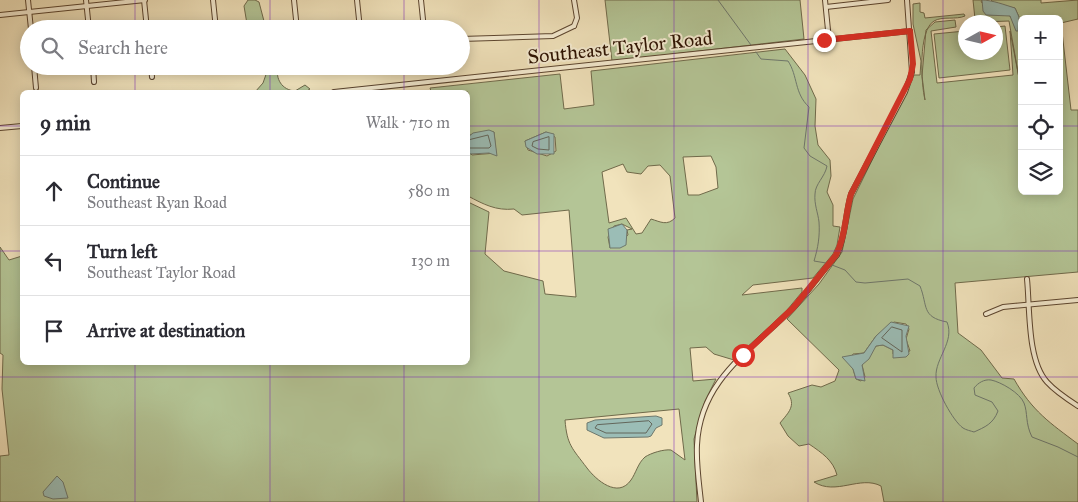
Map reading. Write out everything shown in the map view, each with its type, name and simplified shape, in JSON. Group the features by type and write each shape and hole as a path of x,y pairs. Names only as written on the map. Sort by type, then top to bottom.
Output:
{"street":[{"path":"28,0 30,20"},
{"path":"86,0 88,20"},
{"path":"0,15 144,0 146,20"},
{"path":"212,0 215,20"},
{"path":"294,0 296,20"},
{"path":"357,0 359,20"},
{"path":"421,0 423,20"},
{"path":"470,40 553,36 574,26 577,18 574,0"},
{"path":"825,0 829,40"},
{"path":"826,7 888,0"},
{"path":"701,502 697,446 698,432 711,394 720,378 793,308 836,255 841,246 846,212 851,194 905,92 912,72 907,0"},
{"path":"574,26 579,30"},
{"name":"Southeast Taylor Road","path":"353,90 910,31"},
{"path":"35,75 36,88"},
{"path":"94,75 94,82"},
{"path":"0,128 20,126"},
{"path":"1027,279 1035,358 1039,371 1060,393 1078,406"},
{"path":"986,314 1003,306 1078,300"}],"green space":[{"path":"248,0 259,2 264,20 246,20 244,6"},
{"path":"605,0 800,0 804,39 612,61"},
{"path":"973,0 982,0 981,2 1010,16 1013,21 1018,18 1018,72 1009,21 1003,21 1003,15 975,15"},
{"path":"991,0 1041,0 1041,3 1078,0 1078,19 1063,23 1063,15 1018,15 1015,8 995,4"},
{"path":"920,3 920,12 924,13 925,18 964,15 934,21 928,28 935,22 955,20 956,27 931,31 937,83 1013,75 1010,31 1018,73 1018,195 1063,195 1063,40 1071,110 1078,110 1078,272 955,283 958,333 981,350 1002,378 1014,379 1035,408 1050,423 1078,444 1078,502 884,502 881,486 873,483 839,487 822,486 814,482 837,475 833,465 823,454 809,444 799,446 788,436 780,423 790,409 791,402 788,393 812,385 821,387 835,381 839,370 787,319 819,284 842,252 853,199 914,75 920,75 921,61 913,24 913,4","holes":["926,34 922,75 923,46","894,322 906,324 909,329 906,339 910,351 893,354 893,350 883,345 876,346 862,365 865,377 861,381 856,379 853,369 848,362 853,354 864,353 876,336"]},
{"path":"1003,26 1005,26 1010,70 939,78 934,34 958,32 958,60 1003,60"},
{"path":"785,49 805,75 816,99 815,126 818,145 830,160 831,176 827,192 833,205 833,226 840,227 837,245 833,254 813,278 753,285 742,295 802,288 802,292 787,310 734,360 714,354 706,347 690,348 693,381 716,379 705,401 694,439 697,502 0,502 0,456 9,455 2,389 3,355 0,353 0,247 9,260 20,257 20,365 470,365 470,203 489,212 485,254 504,271 543,281 545,294 576,297 569,210 522,215 514,209 495,208 470,197 470,153 472,155 496,153 494,132 470,135 470,90 431,90 430,88 560,74 564,109 594,105 591,71","holes":["546,132 555,137 556,151 547,156 528,150 525,141","711,156 716,167 718,188 699,195 688,195 683,157","623,164 627,172 641,174 648,166 660,165 670,176 675,218 667,223 651,219 642,233 636,234 626,218 609,223 602,172","622,224 632,229 627,230 628,235 610,248 608,237 614,226","679,409 685,460 671,450 651,454 643,459 626,485 620,488 607,486 596,478 571,446 565,420"]},
{"path":"266,75 278,75 280,83 290,90 257,90 263,83"},
{"path":"305,85 310,89 308,90 297,90"}],"water":[{"path":"982,0 1015,8 1018,15 1018,31 1016,31 1010,16 986,15 983,11"},
{"path":"489,130 494,132 497,156 489,153 470,154 470,135"},
{"path":"546,132 554,134 554,154 537,154 526,147 525,141"},
{"path":"622,224 627,230 626,245 620,248 610,248 608,229"},
{"path":"891,322 909,326 906,336 909,354 906,357 893,358 893,350 883,345 876,346 869,359 862,365 865,381 856,379 853,369 842,357 864,353 876,336"},
{"path":"656,416 662,418 662,425 656,428 651,436 648,437 604,438 587,430 587,423 595,420"},
{"path":"57,476 63,482 68,498 53,499 44,496 43,492"}],"waterway":[{"path":"718,0 751,45"},
{"path":"756,52 761,59 788,61 798,90 809,107 804,148 810,156 827,166 815,190 819,232 818,247 814,261 826,263"},
{"path":"832,265 845,270 856,282 865,283 908,279 920,286 929,314 947,322 949,336 938,363 936,377 942,397 950,412 963,428 974,432 994,419 998,411 992,402 975,395 974,388 981,382 991,380 1010,388 1022,399 1032,437 1078,457"}],"route":[{"path":"743,355 766,331 793,308 836,255 841,246 846,212 851,194 905,92 912,72 913,57 910,31 824,40"}]}
